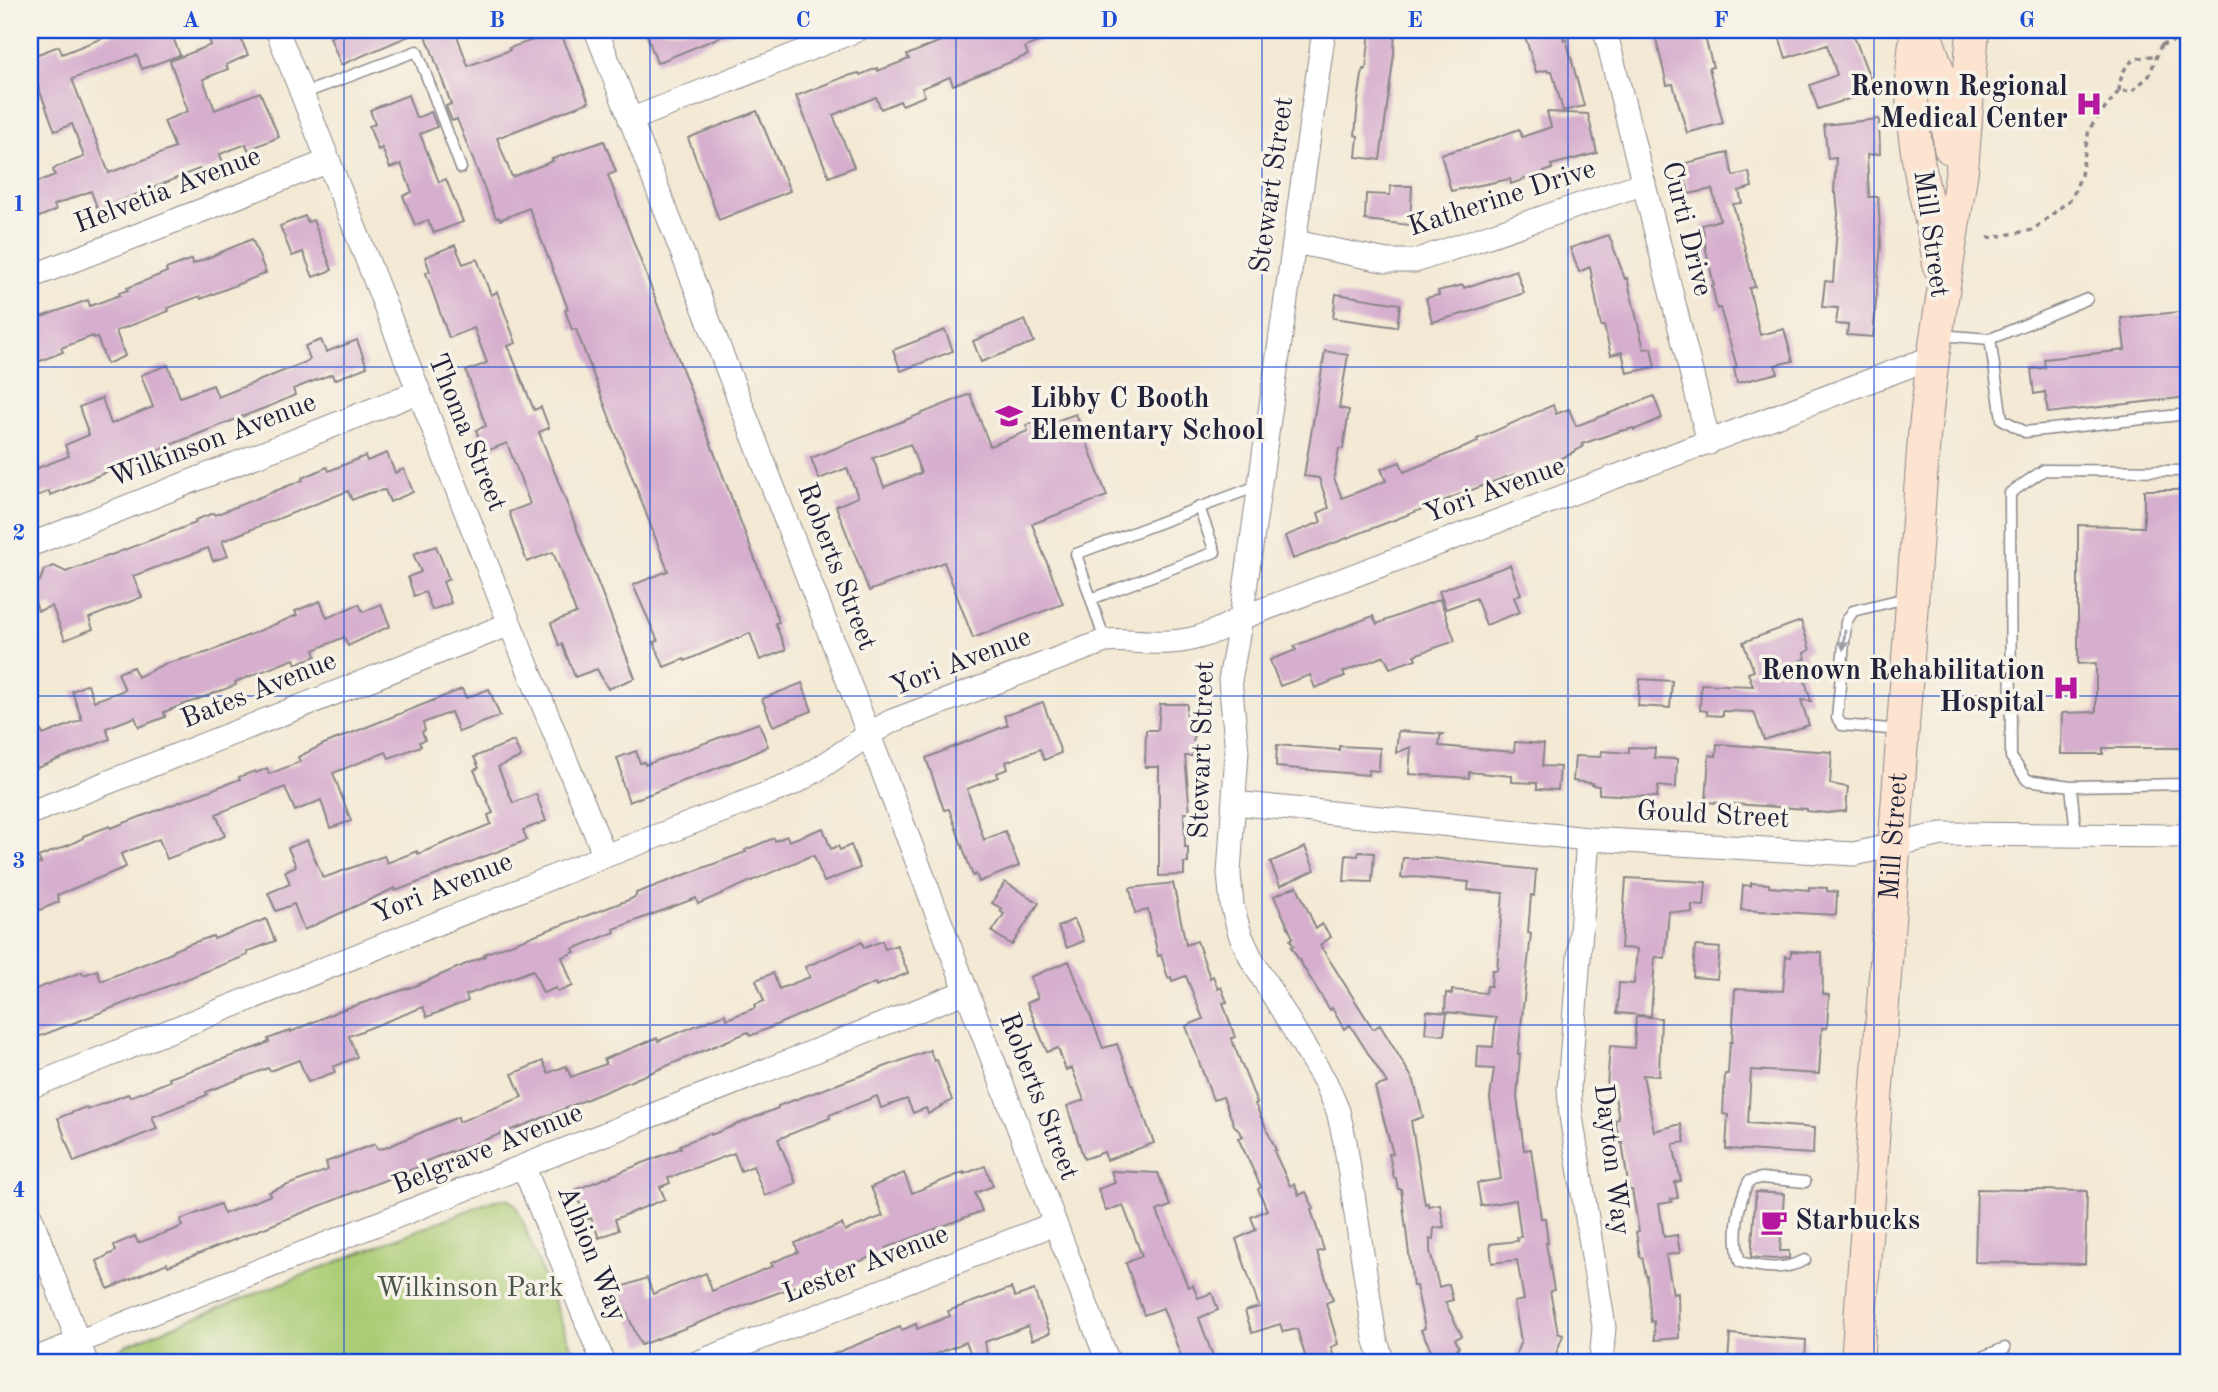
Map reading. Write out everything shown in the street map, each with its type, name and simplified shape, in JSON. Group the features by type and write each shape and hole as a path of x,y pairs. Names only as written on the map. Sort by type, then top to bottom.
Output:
{"main road":[{"path":"1903,30 1912,65"},
{"name":"Mill Street","path":"1917,30 1912,65 1913,109 1922,179 1938,255 1937,335"},
{"path":"1924,30 1944,88 1953,233"},
{"name":"Mill Street","path":"1857,1362 1925,426 1966,139 1973,30"}],"street":[{"name":"Thoma Street","path":"277,30 510,624 605,856"},
{"name":"Roberts Street","path":"596,30 869,733 1108,1362"},
{"path":"630,120 857,30"},
{"name":"Stewart Street","path":"1324,30 1230,680 1237,751 1229,874 1232,905 1240,934 1252,960 1326,1083 1338,1111 1375,1338 1383,1362"},
{"name":"Curti Drive","path":"1605,30 1709,443"},
{"name":"Helvetia Avenue","path":"30,277 328,161"},
{"name":"Katherine Drive","path":"1295,242 1387,261 1415,261 1644,183"},
{"name":"Yori Avenue","path":"30,1087 605,856 790,785 818,771 869,733 892,721 1105,640 1188,641 1213,634 1241,618 1709,443 1937,335"},
{"name":"Wilkinson Avenue","path":"30,545 418,392"},
{"name":"Bates Avenue","path":"30,813 510,624"},
{"name":"Gould Street","path":"1234,803 1588,839 1854,854 1942,834 2188,836"},
{"name":"Dayton Way","path":"1588,839 1569,1088 1604,1326 1601,1362"},
{"name":"Belgrave Avenue","path":"30,1362 82,1352 524,1168 967,991"},
{"name":"Albion Way","path":"524,1168 603,1362"},
{"path":"30,1215 82,1352"},
{"name":"Lester Avenue","path":"699,1362 1054,1224"}],"lane":[{"path":"302,93 417,51 461,168"},
{"path":"1937,335 1990,339 2087,299"},
{"path":"1990,339 2002,419 2025,432 2188,414"},
{"path":"2188,471 2044,470 2010,493 2011,757 2027,780 2071,786 2188,784"},
{"path":"1105,640 1076,554 1260,485"},
{"path":"1091,599 1215,552 1199,507"},
{"path":"1904,730 1842,725 1837,718 1846,622 1853,611 1913,597"},
{"path":"2071,786 2076,835"},
{"path":"1805,1182 1761,1178 1749,1181 1741,1196 1737,1251 1741,1262 1758,1267 1791,1268 1805,1260"},
{"path":"1969,1362 2005,1349"}],"path":[{"path":"2119,91 2132,91 2149,76 2161,45 2162,30"},
{"path":"2161,45 2174,42 2184,30"},
{"path":"1988,238 2033,230 2071,198 2081,175 2089,129 2119,91 2121,74 2140,56 2155,56"}],"green space":[{"name":"Wilkinson Park","path":"506,1199 514,1203 518,1210 577,1362 114,1362 116,1352 128,1344 494,1200"}],"building":[{"path":"123,30 170,30 180,55 142,69 137,55 72,79 109,173 175,148 164,121 188,111 170,61 211,45 205,30 237,30 248,55 226,65 228,69 203,79 215,110 260,92 279,137 248,150 246,144 220,154 223,163 201,172 199,169 98,210 91,191 54,205 56,210 30,221 30,185 55,175 53,170 57,167 84,157 72,124 55,131 34,76 30,77 30,57 59,46 62,54"},
{"path":"349,30 421,31 341,65 330,37"},
{"path":"424,30 455,30 468,66 510,50 509,48 560,31 589,102 497,138 512,177 553,161 552,159 604,141 616,172 608,175 779,622 775,623 786,650 760,660 750,633 685,661 684,659 664,667 654,642 658,641 633,585 668,571 576,329 572,330 565,310 568,309 529,208 500,220 499,217 496,218 457,119 452,121 446,106 451,104"},
{"path":"645,30 737,30 657,63"},
{"path":"967,30 1065,32 1025,47 1028,55 953,85 950,77 922,88 925,96 902,105 900,101 881,109 876,97 833,115 854,167 829,177 796,96 844,77 859,73 860,75 877,68 878,71 909,59 907,55"},
{"path":"1370,30 1395,30 1380,160 1356,157 1358,101 1363,69 1366,70"},
{"path":"1535,30 1561,30 1564,40 1566,39 1584,106 1563,111 1552,71 1536,72 1524,33"},
{"path":"1654,30 1703,30 1713,67 1709,68 1723,123 1687,133 1673,84 1667,85"},
{"path":"1777,30 1862,30 1862,33 1854,36 1871,81 1867,82 1870,92 1818,109 1810,85 1837,75 1827,45 1786,58"},
{"path":"408,95 416,118 431,112 437,127 420,134 439,182 446,179 463,222 434,233 428,220 415,225 403,196 412,192 401,164 390,168 382,148 378,150 369,126 375,124 370,110"},
{"path":"757,111 790,191 719,220 688,138"},
{"path":"1547,112 1588,114 1597,153 1551,165 1552,169 1511,184 1510,179 1451,191 1441,154 1476,145 1519,129 1522,137 1551,127"},
{"path":"1879,119 1880,154 1867,155 1869,197 1878,197 1881,244 1873,337 1847,335 1848,325 1836,324 1838,308 1822,307 1825,281 1833,282 1838,213 1834,193 1836,158 1828,159 1824,125"},
{"path":"1728,153 1733,176 1749,172 1752,187 1739,191 1742,203 1733,204 1755,287 1749,288 1760,335 1784,329 1793,361 1775,365 1778,373 1737,383 1734,368 1737,367 1720,308 1717,309 1703,236 1702,225 1720,220 1712,189 1689,194 1682,164"},
{"path":"1391,186 1412,186 1410,225 1365,220 1366,194 1390,195"},
{"path":"305,216 308,222 313,220 332,270 313,277 303,252 292,256 280,226"},
{"path":"1609,235 1625,279 1627,278 1644,349 1651,348 1655,367 1627,373 1622,352 1611,355 1604,326 1601,326 1590,267 1579,272 1570,248"},
{"path":"252,239 266,273 201,299 200,296 168,308 169,311 116,331 125,356 107,364 97,337 93,336 61,348 63,352 30,365 30,321 88,300 90,306 120,295 119,293 128,290 127,288 167,272 166,269 192,259 193,264"},
{"path":"455,245 463,264 477,259 491,295 497,292 516,343 508,346 534,410 541,407 549,428 539,432 635,678 608,689 597,669 575,677 551,623 576,613 553,552 527,562 509,512 530,504 507,443 484,452 476,430 486,426 466,371 487,363 474,328 449,338 426,273 430,271 425,257"},
{"path":"1516,270 1524,293 1432,322 1426,298 1439,295 1438,291 1463,285 1464,288"},
{"path":"1336,294 1400,304 1397,327 1333,318"},
{"path":"2188,311 2188,397 2048,413 2045,392 2034,394 2031,369 2045,368 2044,359 2125,350 2121,318"},
{"path":"1025,320 1034,342 981,362 973,341"},
{"path":"945,330 953,351 901,371 893,350"},
{"path":"321,340 326,352 357,340 367,367 334,380 332,374 293,389 295,395 275,404 50,495 49,491 30,499 30,471 69,456 65,445 89,435 79,407 102,398 111,424 153,407 141,375 168,365 180,397 213,385 218,397 306,362 310,359 305,346"},
{"path":"1325,351 1348,355 1339,408 1349,410 1343,449 1339,449 1334,478 1342,498 1386,481 1381,469 1400,462 1404,472 1478,442 1477,439 1553,405 1556,414 1569,409 1576,426 1654,396 1662,418 1634,430 1623,430 1582,444 1583,447 1571,454 1517,476 1516,474 1495,481 1293,559 1285,536 1321,522 1318,513 1329,508 1319,478 1304,476"},
{"path":"970,394 990,446 1028,431 1026,425 1050,416 1053,422 1076,414 1107,496 1032,524 1063,604 973,638 944,562 869,591 836,506 858,497 847,468 819,479 811,458","holes":["910,444 921,473 884,487 873,458"]},
{"path":"387,453 395,473 404,469 413,492 390,502 385,490 352,500 348,491 222,541 228,556 213,561 208,548 133,576 142,597 89,618 93,629 65,640 52,606 38,611 30,585 40,581 44,570 54,566 66,572 303,480 302,478 327,467 329,471 365,456 367,461"},
{"path":"2144,490 2188,490 2188,748 2103,748 2103,754 2061,754 2062,713 2096,712 2096,663 2078,664 2078,525 2144,527"},
{"path":"436,546 449,579 443,582 451,603 432,610 425,592 414,596 408,577 421,572 413,554"},
{"path":"1510,565 1521,594 1514,597 1520,612 1486,625 1476,598 1446,609 1439,591"},
{"path":"1440,599 1455,641 1414,655 1416,659 1390,668 1384,656 1343,672 1345,676 1315,688 1310,675 1280,686 1270,660 1296,650 1294,646 1373,616 1377,624"},
{"path":"320,601 327,618 359,604 363,612 381,604 390,626 348,646 344,637 314,650 316,656 296,664 294,659 235,682 236,685 164,712 165,717 139,727 135,717 106,728 110,739 37,768 30,749 30,705 43,735 82,720 72,691 88,684 94,701 125,690 118,673 133,667 138,677 164,664 209,652 297,615 295,611"},
{"path":"1801,621 1810,650 1804,653 1806,659 1799,661 1811,701 1801,700 1809,725 1764,740 1754,712 1723,711 1723,716 1707,715 1707,711 1700,710 1701,684 1753,686 1748,673 1754,671 1743,642"},
{"path":"1640,679 1672,681 1670,708 1638,706"},
{"path":"802,683 812,711 773,726 762,699"},
{"path":"462,689 466,698 489,689 500,716 459,732 451,712 423,723 425,740 419,742 421,746 389,758 386,752 333,773 351,821 330,828 321,800 295,811 285,787 216,814 225,836 167,859 159,839 121,854 126,867 57,895 59,902 30,914 30,867 41,863 38,857 69,845 83,836 110,826 111,828 255,771 256,773 267,768 269,774 300,762 298,757 324,744"},
{"path":"1043,702 1061,753 1044,760 1040,749 1006,762 1008,769 997,773 998,777 967,789 984,840 1005,831 1019,866 979,882 976,874 973,876 949,809 944,810 926,758 1008,725 1004,716"},
{"path":"1160,704 1187,704 1186,730 1194,730 1193,756 1185,756 1190,813 1184,813 1188,863 1184,863 1184,875 1159,876 1159,767 1145,767 1146,730 1158,730"},
{"path":"759,723 768,746 629,802 617,758 636,751 640,763 644,762 645,765"},
{"path":"1398,731 1444,734 1440,736 1439,746 1514,752 1515,742 1544,744 1542,766 1560,767 1558,790 1537,789 1537,783 1512,782 1512,776 1469,772 1469,778 1409,774 1411,747 1396,753"},
{"path":"514,741 521,757 498,767 513,803 536,794 546,821 523,830 527,840 396,891 395,888 304,930 294,904 276,911 268,893 290,884 285,871 296,866 288,848 307,840 323,878 384,856 387,863 417,851 418,854 491,824 488,815 493,813 474,770 479,768 474,757"},
{"path":"1717,744 1832,752 1830,784 1848,787 1846,811 1827,813 1807,809 1706,802 1709,755 1716,756"},
{"path":"1277,745 1339,750 1339,746 1380,748 1379,771 1368,770 1368,775 1276,767"},
{"path":"1629,747 1655,748 1654,758 1677,759 1676,788 1658,786 1657,797 1599,794 1599,786 1592,785 1593,783 1573,781 1575,756 1601,757 1602,751 1629,753"},
{"path":"823,828 831,849 838,846 840,850 851,845 860,868 824,882 814,856 810,856 698,904 696,898 614,929 615,932 573,949 575,952 562,957 573,986 558,992 556,988 543,993 533,970 466,995 468,1001 427,1017 423,1007 349,1036 357,1057 333,1067 335,1072 308,1082 299,1060 270,1071 268,1068 152,1117 157,1129 74,1162 58,1118 128,1094 130,1097 170,1081 169,1078 260,1046 269,1042 268,1039 338,1011 415,986 485,956 484,954 631,899 636,893 746,852 745,850 774,838 775,841 787,836 789,841"},
{"path":"1305,847 1315,870 1280,886 1270,862"},
{"path":"1359,852 1374,853 1372,882 1344,881 1346,855 1358,856"},
{"path":"1403,858 1433,858 1536,870 1534,896 1531,895 1528,933 1531,934 1518,1054 1517,1097 1524,1150 1531,1149 1541,1218 1545,1218 1546,1243 1554,1290 1550,1291 1558,1333 1563,1335 1553,1362 1532,1362 1515,1356 1521,1341 1514,1302 1524,1300 1517,1260 1492,1263 1490,1244 1518,1241 1517,1237 1521,1237 1516,1200 1481,1206 1477,1183 1501,1179 1490,1098 1494,1069 1477,1068 1478,1046 1493,1047 1496,1017 1445,1012 1446,993 1452,994 1452,990 1486,993 1487,986 1491,986 1492,970 1497,970 1503,893 1468,890 1469,882 1401,878"},
{"path":"1626,878 1706,882 1704,906 1692,905 1692,913 1669,911 1665,958 1655,957 1651,1016 1617,1013 1619,983 1634,984 1637,949 1621,948"},
{"path":"1005,882 1039,903 1012,945 992,932 1004,914 1000,911 1002,909 992,903"},
{"path":"1173,883 1186,945 1197,941 1210,978 1213,976 1218,989 1221,987 1227,1002 1223,1003 1235,1037 1231,1038 1257,1103 1255,1104 1276,1150 1274,1151 1290,1186 1294,1184 1299,1195 1306,1192 1314,1209 1311,1210 1324,1250 1317,1252 1333,1300 1326,1303 1338,1344 1331,1347 1335,1362 1307,1362 1297,1329 1283,1332 1280,1324 1252,1333 1245,1311 1259,1307 1236,1239 1256,1230 1251,1217 1267,1210 1258,1189 1261,1187 1238,1138 1243,1136 1234,1125 1223,1097 1213,1100 1186,1026 1203,1019 1186,976 1172,981 1171,977 1168,978 1161,955 1158,956 1148,910 1135,913 1130,888"},
{"path":"1751,883 1809,890 1809,887 1827,888 1827,891 1837,892 1836,915 1741,910 1743,885 1751,886"},
{"path":"1297,886 1316,929 1322,924 1331,937 1320,945 1373,1029 1380,1025 1414,1081 1423,1117 1411,1121 1425,1204 1440,1204 1444,1227 1434,1228 1430,1251 1439,1287 1449,1284 1453,1300 1445,1302 1462,1336 1455,1339 1464,1362 1434,1362 1428,1351 1431,1350 1421,1330 1425,1328 1416,1286 1413,1286 1401,1189 1398,1189 1394,1178 1389,1154 1393,1154 1375,1087 1387,1083 1350,1025 1344,1029 1332,1008 1330,1010 1291,947 1294,946 1290,940 1293,938 1274,896"},
{"path":"266,919 275,941 247,952 248,955 30,1040 30,991 82,972 84,975 97,970 101,981 189,944 213,936 214,939"},
{"path":"1074,919 1084,941 1067,948 1058,927"},
{"path":"882,941 885,949 897,945 908,973 876,986 875,983 750,1036 748,1032 530,1123 451,1151 417,1165 418,1167 168,1266 167,1263 108,1289 97,1261 116,1251 114,1245 135,1236 138,1243 176,1229 182,1226 180,1220 220,1204 224,1214 271,1195 269,1192 328,1170 326,1162 375,1144 377,1149 385,1148 458,1117 459,1122 522,1097 512,1074 543,1061 548,1073 566,1066 571,1077 606,1064 604,1059 657,1038 658,1041 725,1014 727,1019 755,1008 755,1005 764,1001 756,980 773,973 779,989 810,977 805,967 862,942 864,948"},
{"path":"1695,946 1720,948 1717,979 1693,977"},
{"path":"1791,951 1822,953 1823,994 1829,995 1827,1028 1822,1028 1819,1074 1751,1070 1748,1123 1814,1128 1813,1154 1726,1149 1728,1115 1723,1114 1725,1074 1728,1074 1732,1042 1735,989 1783,991 1786,956 1791,957"},
{"path":"1069,961 1103,1048 1117,1044 1154,1143 1107,1160 1104,1152 1084,1159 1067,1106 1084,1100 1072,1068 1066,1070 1058,1048 1047,1052 1027,1003 1038,998 1030,977"},
{"path":"1427,1011 1447,1013 1444,1035 1425,1033"},
{"path":"1636,1016 1661,1018 1659,1076 1643,1075 1654,1131 1681,1124 1685,1142 1673,1144 1681,1181 1675,1182 1678,1198 1659,1204 1664,1237 1677,1235 1680,1253 1666,1255 1673,1294 1678,1293 1679,1338 1655,1340 1647,1276 1640,1257 1636,1232 1639,1231 1632,1190 1629,1190 1622,1142 1620,1143 1615,1120 1619,1119 1613,1086 1607,1085 1610,1046 1634,1048"},
{"path":"930,1050 934,1061 937,1060 952,1100 928,1114 926,1108 913,1113 907,1099 881,1108 877,1096 778,1139 796,1183 765,1196 753,1166 741,1171 734,1153 668,1178 670,1183 660,1187 665,1199 615,1219 619,1230 599,1238 591,1218 586,1220 575,1190 778,1106"},
{"path":"985,1166 993,1186 975,1193 982,1211 886,1248 887,1251 641,1345 616,1289 647,1278 653,1294 706,1273 712,1291 773,1266 771,1263 798,1252 795,1243 842,1224 845,1231 883,1216 871,1187 904,1173 912,1193"},
{"path":"1111,1171 1158,1173 1170,1206 1157,1211 1188,1287 1193,1285 1198,1298 1212,1293 1218,1310 1199,1318 1215,1362 1183,1362 1163,1308 1144,1315 1126,1263 1142,1256 1123,1205 1106,1211 1098,1189 1115,1183"},
{"path":"1977,1189 2087,1191 2085,1264 1975,1262"},
{"path":"1756,1192 1784,1194 1780,1251 1789,1251 1789,1258 1751,1257"},
{"path":"1011,1288 1015,1297 1034,1290 1050,1333 1032,1340 1028,1326 985,1342 988,1362 974,1362 966,1342 915,1362 814,1362 900,1327 902,1330 916,1324 917,1329 950,1316 948,1311"},
{"path":"1730,1334 1806,1340 1805,1362 1728,1362"}],"place":[{"name":"Renown Regional Medical Center","path":"2089,104"},
{"name":"Libby C Booth Elementary School","path":"1009,416"},
{"name":"Renown Rehabilitation Hospital","path":"2066,688"},
{"name":"Starbucks","path":"1774,1222"}]}
